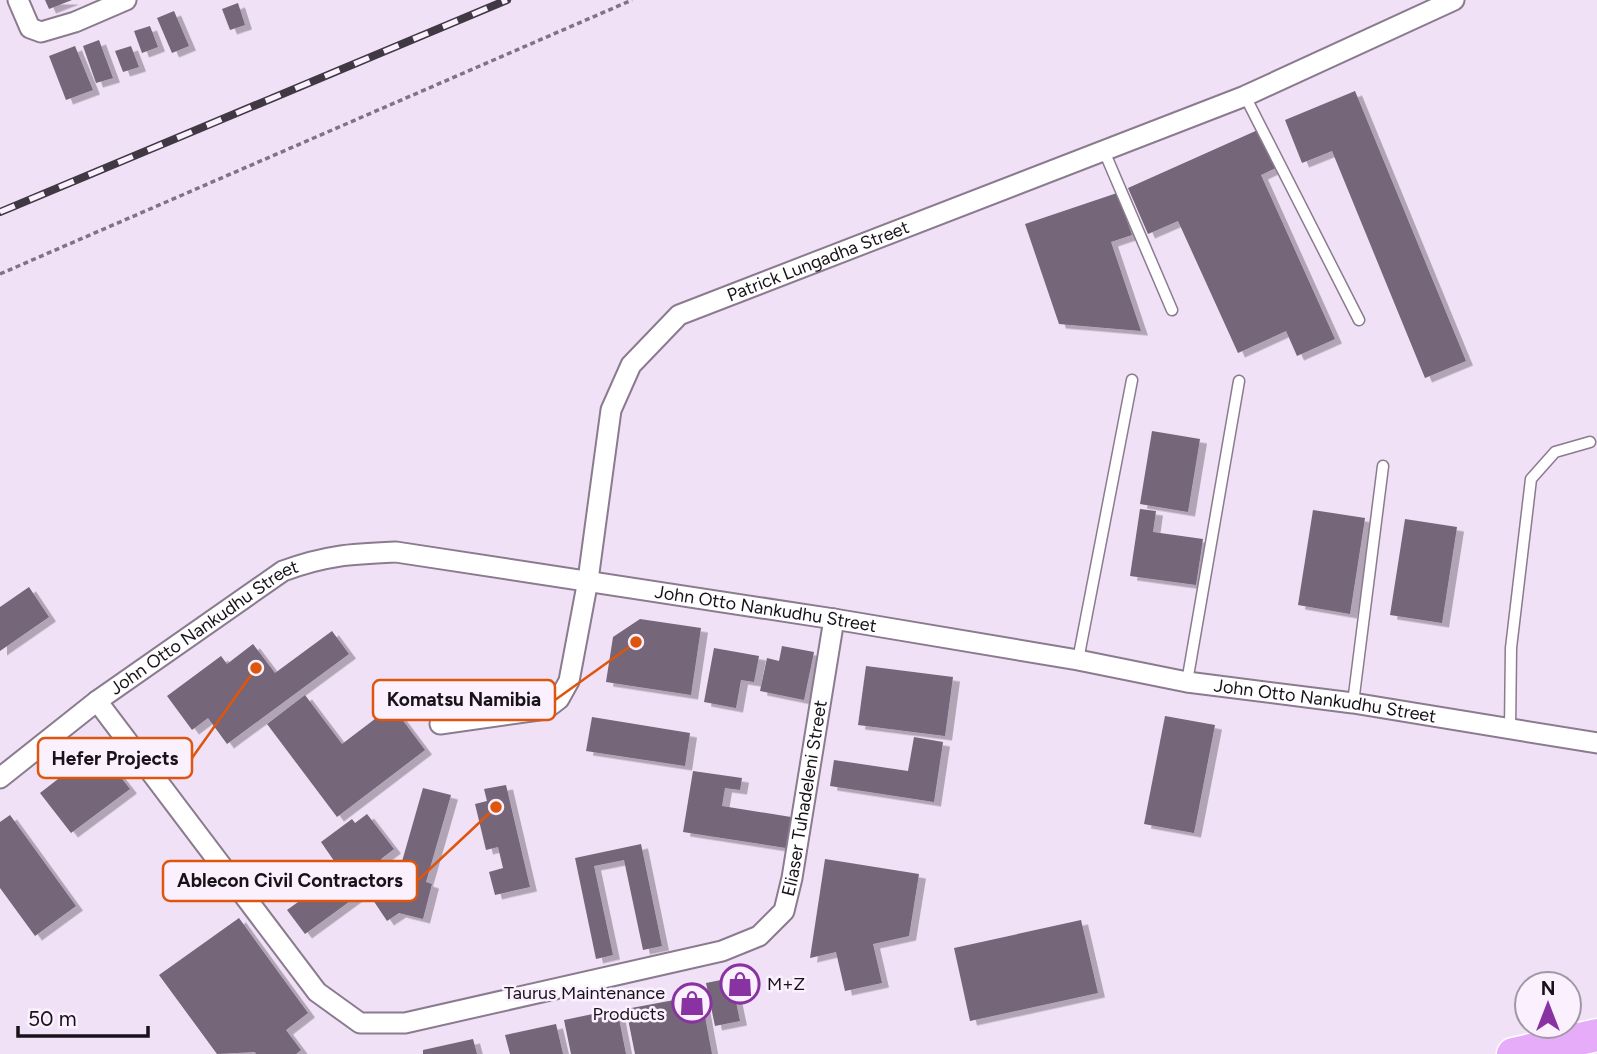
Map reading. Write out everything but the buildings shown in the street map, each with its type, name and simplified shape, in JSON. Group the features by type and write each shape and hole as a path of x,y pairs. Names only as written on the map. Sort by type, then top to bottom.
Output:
{"highway":[{"path":"1513,1054 1597,1035"}],"street":[{"path":"18,0 30,28 41,32 75,22 126,0"},
{"name":"Patrick Lungadha Street","path":"439,724 545,709 559,699 569,681 588,580 611,410 631,365 679,314 1245,96 1454,0"},
{"name":"John Otto Nankudhu Street","path":"0,778 97,701 283,571 338,554 396,552 834,619 1078,660 1187,682 1353,704 1597,743"},
{"name":"Eliaser Tuhadeleni Street","path":"97,701 317,992 360,1023 405,1023 722,951 759,936 784,911 792,878 834,619"}],"lane":[{"path":"1245,96 1359,320"},
{"path":"1104,151 1172,310"},
{"path":"1078,660 1132,380"},
{"path":"1187,682 1238,381"},
{"path":"1510,729 1511,649 1531,479 1555,452 1590,442"},
{"path":"1353,704 1383,466"}],"path":[{"path":"0,274 632,0"}],"railway":[{"path":"0,212 507,0"}],"place":[{"name":"Komatsu Namibia","path":"636,642"},
{"name":"Hefer Projects","path":"256,668"},
{"name":"Ablecon Civil Contractors","path":"496,807"},
{"name":"M+Z","path":"740,984"},
{"name":"Taurus Maintenance Products","path":"692,1003"}]}
